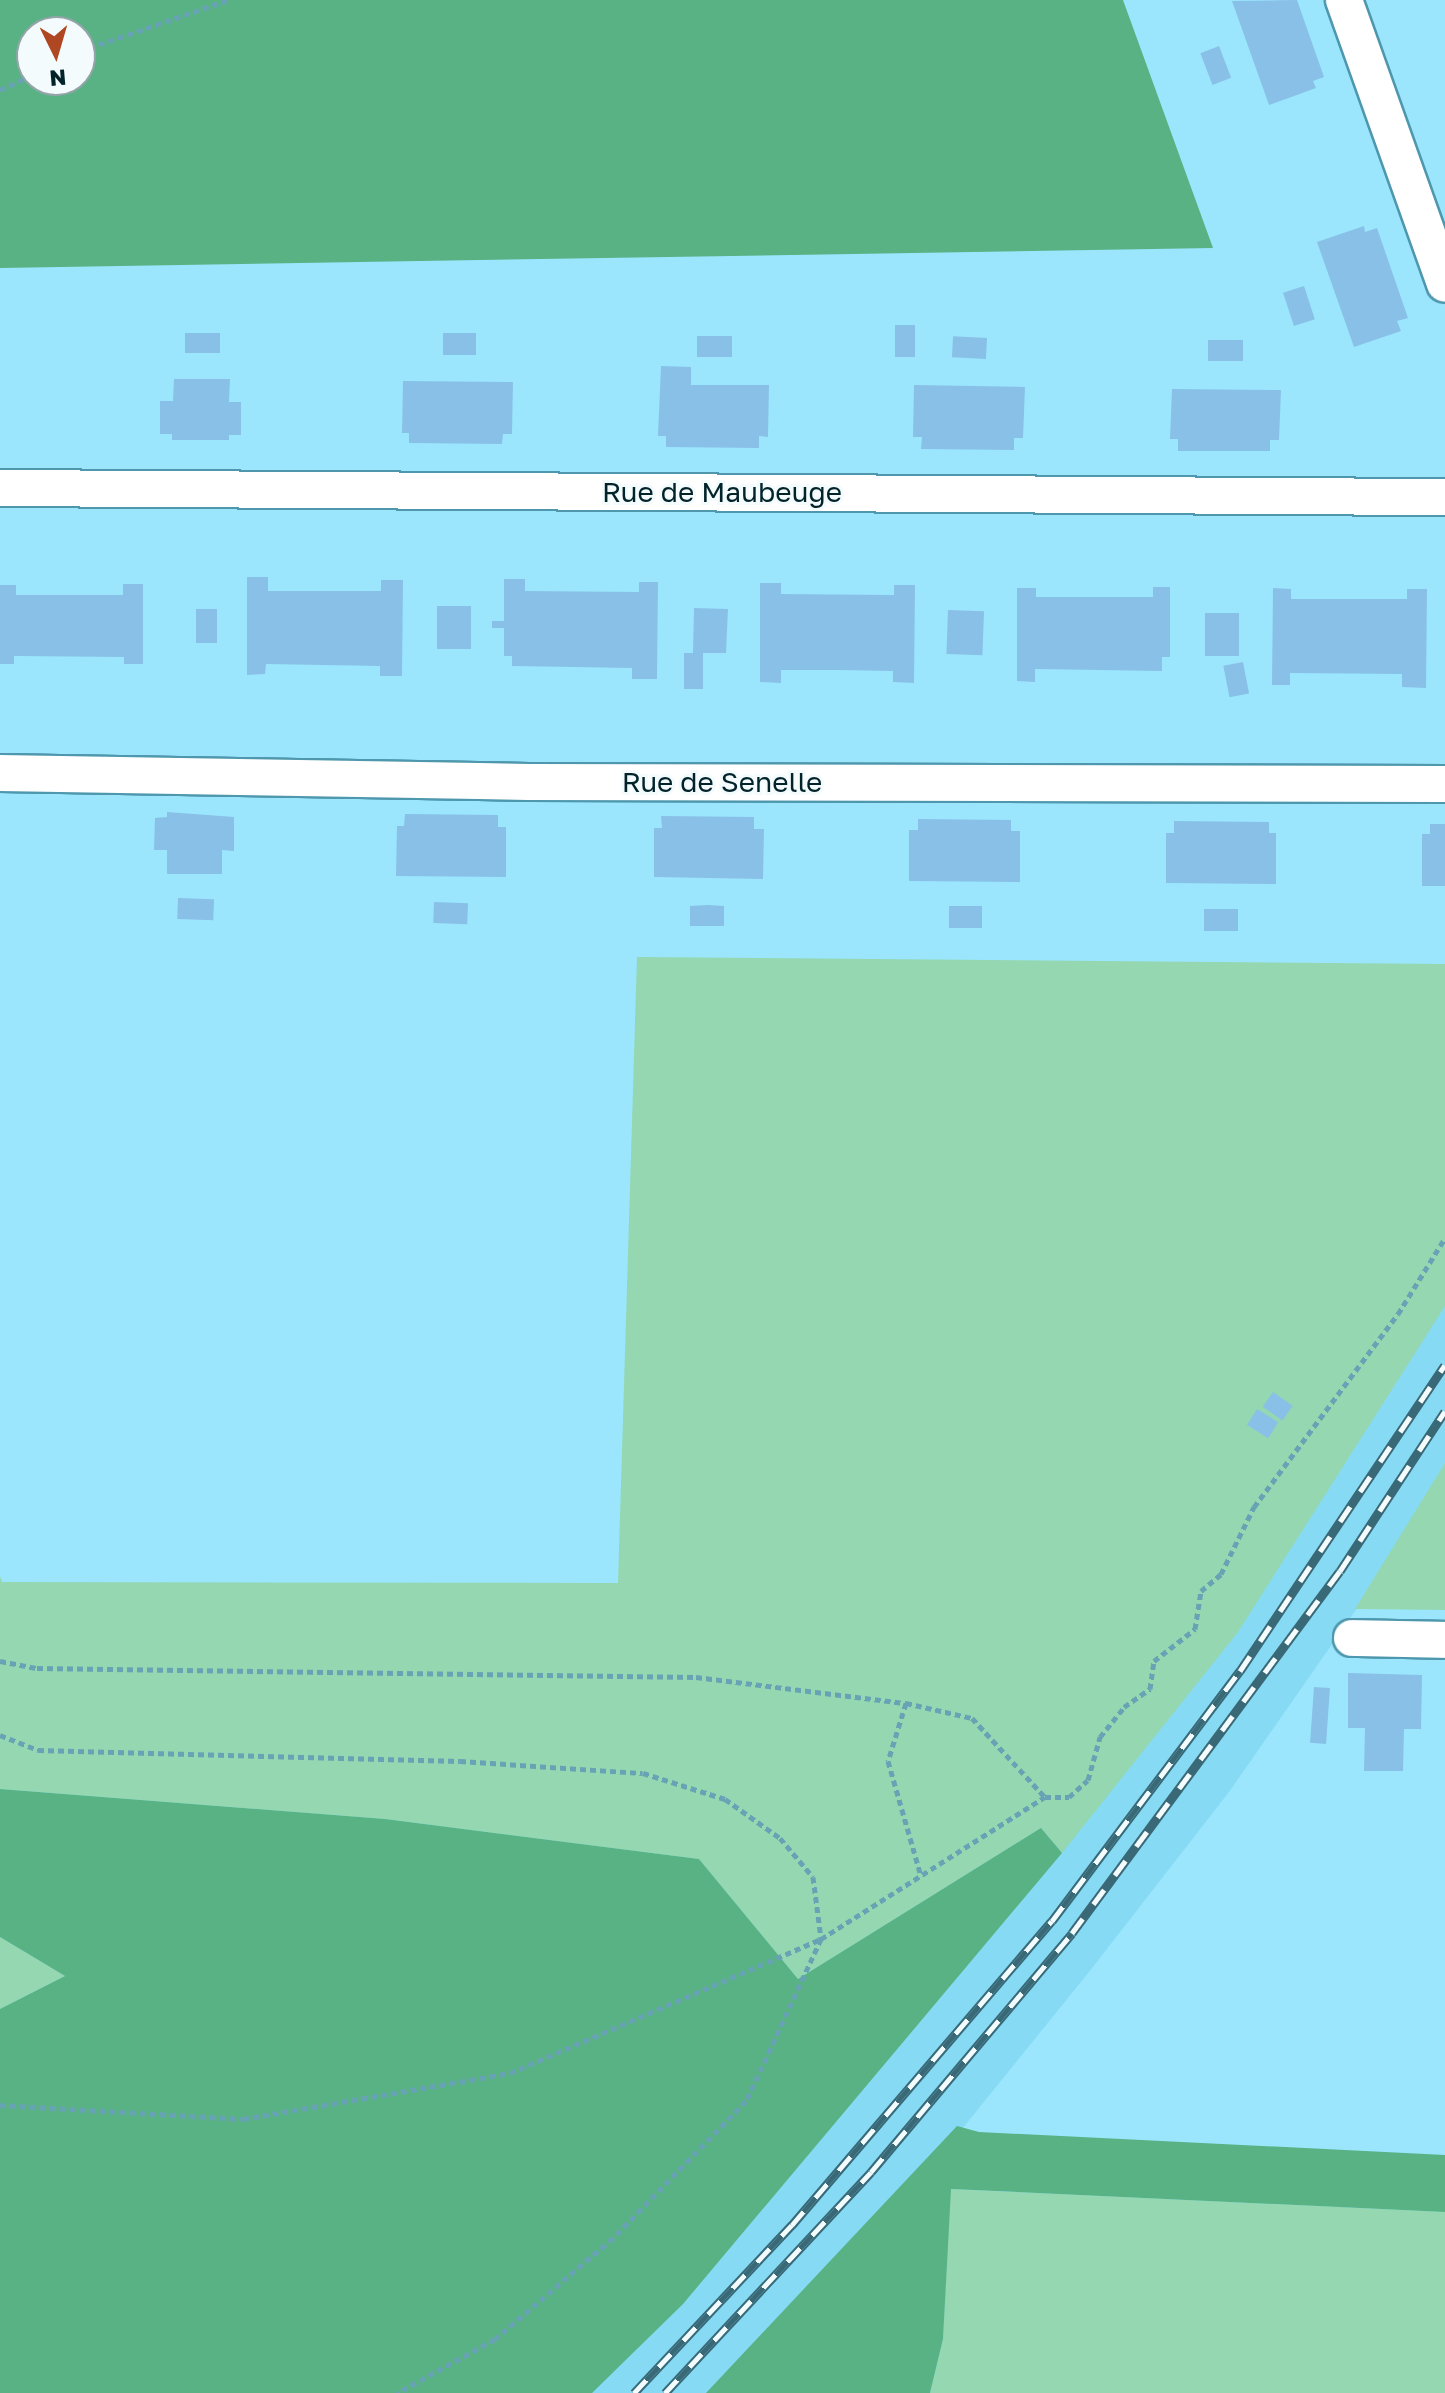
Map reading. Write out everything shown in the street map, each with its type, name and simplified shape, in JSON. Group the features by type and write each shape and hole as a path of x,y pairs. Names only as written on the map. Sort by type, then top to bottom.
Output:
{"street":[{"path":"1344,0 1445,284"},
{"name":"Rue de Maubeuge","path":"0,488 1445,497"},
{"name":"Rue de Senelle","path":"0,773 529,782 1445,784"},
{"path":"1352,1638 1445,1640"}],"path":[{"path":"96,45 228,0"},
{"path":"0,2105 243,2119 510,2073 821,1939 1045,1797 1069,1797 1088,1780 1100,1737 1124,1707 1150,1689 1154,1661 1195,1629 1201,1591 1221,1574 1228,1552 1254,1507 1398,1314 1445,1238"},
{"path":"0,1661 37,1668 696,1677 906,1703 972,1718 1045,1797"},
{"path":"906,1703 888,1761 921,1876"},
{"path":"0,1735 38,1750 460,1761 643,1773 725,1799 780,1838 813,1877 821,1939 746,2101 613,2238 495,2339 397,2393"}],"shaded area":[{"path":"1445,1253 1445,1482 1229,1792 1089,1972 945,2150 729,2393 541,2393"}],"green space":[{"path":"0,0 1123,0 1213,248 0,268"},
{"path":"637,957 1445,964 1445,1306 1238,1632 1062,1853 1041,1828 798,1979 699,1859 385,1819 0,1789 0,1576 2,1582 618,1583"},
{"path":"1445,1463 1445,1610 1355,1609"},
{"path":"0,1789 385,1819 699,1859 798,1979 1041,1828 1062,1853 683,2304 592,2393 0,2393 0,2009 65,1976 0,1937"},
{"path":"0,1937 65,1976 0,2009"},
{"path":"957,2126 979,2132 1445,2155 1445,2212 951,2189 943,2339 930,2393 706,2393"},
{"path":"950,2189 1445,2212 1445,2393 930,2393 943,2339"}],"building":[{"path":"1297,0 1324,77 1313,81 1316,88 1269,105 1232,1"},
{"path":"1219,46 1231,78 1213,85 1200,53"},
{"path":"1364,226 1365,232 1377,228 1408,318 1397,321 1401,331 1354,347 1317,242"},
{"path":"1304,286 1315,319 1294,326 1283,293"},
{"path":"895,325 915,325 915,357 895,357"},
{"path":"185,333 220,333 220,353 185,353"},
{"path":"443,333 476,333 476,355 443,355"},
{"path":"697,336 732,336 732,357 697,357"},
{"path":"953,336 987,338 986,359 952,357"},
{"path":"1208,340 1243,340 1243,361 1208,361"},
{"path":"661,366 691,367 691,385 769,385 768,437 759,436 759,448 666,447 666,436 658,436"},
{"path":"174,379 230,379 229,402 241,402 241,435 229,435 229,440 172,440 172,434 160,434 160,401 173,401"},
{"path":"403,381 513,382 512,434 503,434 502,444 409,443 409,433 402,433"},
{"path":"914,385 1025,387 1023,438 1014,438 1014,450 921,449 922,437 913,437"},
{"path":"1172,389 1281,390 1279,440 1270,440 1270,451 1178,451 1178,439 1170,439"},
{"path":"247,577 268,577 268,591 381,591 381,580 403,580 402,676 380,676 380,666 266,664 265,674 247,675"},
{"path":"504,579 525,579 525,591 639,592 639,582 658,582 657,679 632,679 632,668 512,666 512,656 504,656 504,628 492,628 492,621 504,621"},
{"path":"760,583 781,583 781,594 894,595 894,585 915,585 914,683 893,682 893,671 838,670 781,670 781,683 760,682"},
{"path":"123,584 143,584 143,664 124,664 124,657 14,656 14,664 0,664 0,585 16,585 16,595 123,595"},
{"path":"1153,587 1170,587 1170,657 1162,657 1162,671 1035,669 1035,682 1017,681 1017,588 1036,588 1036,597 1153,597"},
{"path":"1273,588 1291,589 1291,599 1407,599 1407,589 1427,589 1426,688 1402,687 1402,674 1290,673 1290,685 1272,685"},
{"path":"437,606 471,606 471,649 437,649"},
{"path":"694,608 728,609 726,653 703,653 703,689 684,689 684,653 693,653"},
{"path":"196,609 217,609 217,643 196,643"},
{"path":"948,610 984,611 982,655 946,654"},
{"path":"1205,613 1239,613 1239,656 1205,656"},
{"path":"1243,662 1249,693 1229,697 1223,666"},
{"path":"167,812 234,817 234,851 222,850 222,874 167,874 167,850 154,850 155,818 167,817"},
{"path":"405,814 498,815 498,827 506,827 506,877 396,876 397,826 404,826"},
{"path":"661,816 754,817 754,829 764,829 763,879 654,877 654,828 662,828"},
{"path":"918,819 1011,820 1011,831 1020,831 1020,882 909,881 909,830 918,830"},
{"path":"1174,821 1269,822 1269,833 1276,833 1276,884 1166,883 1166,833 1174,833"},
{"path":"1430,824 1445,824 1445,886 1422,886 1422,834 1430,834"},
{"path":"178,898 214,899 213,920 177,919"},
{"path":"434,902 468,903 467,924 433,923"},
{"path":"690,906 724,906 724,926 690,926"},
{"path":"949,906 982,906 982,928 949,928"},
{"path":"1204,909 1238,909 1238,931 1204,931"},
{"path":"1273,1392 1293,1406 1282,1421 1263,1407"},
{"path":"1257,1409 1278,1422 1268,1438 1247,1425"},
{"path":"1348,1673 1422,1675 1421,1729 1404,1729 1403,1771 1364,1771 1365,1728 1348,1728"},
{"path":"1314,1687 1330,1688 1326,1744 1310,1743"}],"railway":[{"path":"634,2393 792,2225 1052,1921 1240,1671 1445,1365"},
{"path":"665,2393 871,2172 1072,1933 1340,1571 1445,1411"}]}
